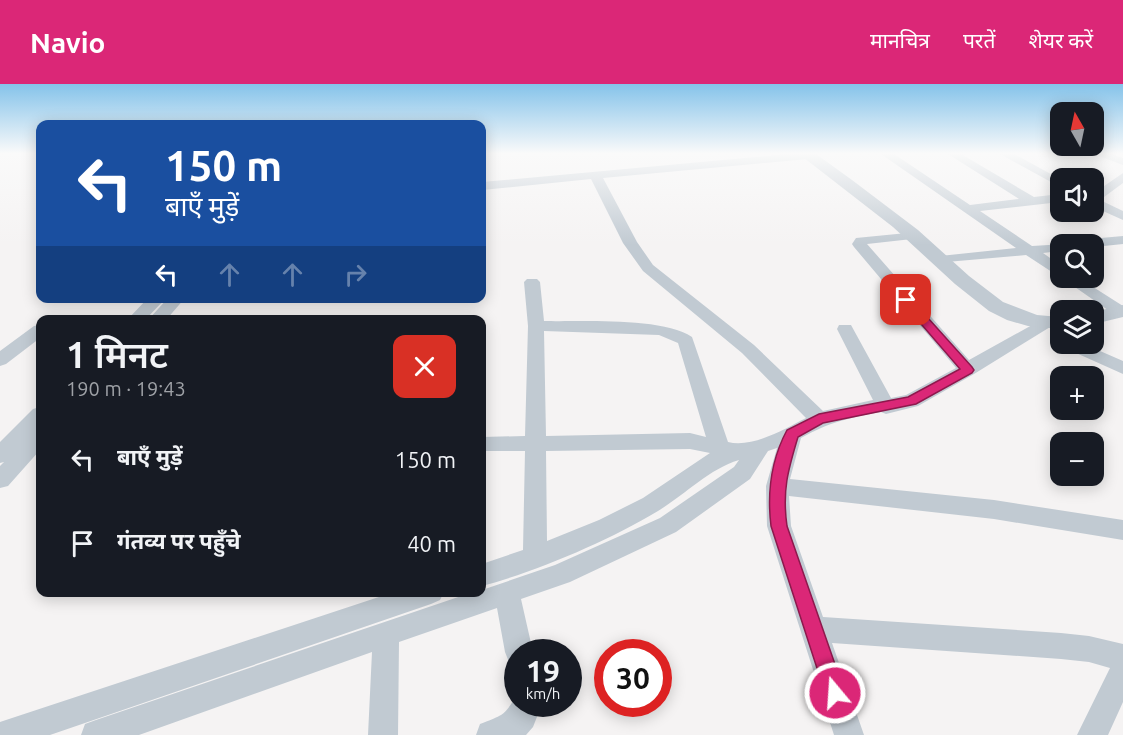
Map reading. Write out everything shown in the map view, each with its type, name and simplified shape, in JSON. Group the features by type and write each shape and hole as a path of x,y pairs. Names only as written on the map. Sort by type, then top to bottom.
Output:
{"street":[{"path":"600,184 630,243 648,268 674,292 748,349 819,419"},
{"path":"846,184 912,235 985,301 1000,310 1049,325"},
{"path":"932,184 1050,264"},
{"path":"1003,184 1031,201"},
{"path":"967,208 1050,199"},
{"path":"1104,206 1123,216"},
{"path":"912,235 861,241 859,244 968,370"},
{"path":"1104,242 1123,240"},
{"path":"940,260 1050,248"},
{"path":"532,282 536,326 535,558"},
{"path":"1085,288 1122,312"},
{"path":"140,315 153,303"},
{"path":"161,315 172,303"},
{"path":"1104,316 1122,312"},
{"path":"486,574 535,558 616,523 651,504 717,459 740,449 792,434 819,419 848,411 886,407 911,401 1049,325"},
{"path":"96,735 561,574 668,525 742,473 740,449 686,341 679,336 661,330 536,326"},
{"path":"845,329 886,407"},
{"path":"0,360 36,333"},
{"path":"1093,354 1123,368"},
{"path":"0,455 36,418"},
{"path":"792,434 778,476 776,502 779,526 849,735"},
{"path":"0,480 36,441"},
{"path":"486,444 690,441 740,449"},
{"path":"777,486 1006,512 1123,530"},
{"path":"507,592 516,639"},
{"path":"6,735 416,597"},
{"path":"814,629 1061,646 1089,649 1123,658"},
{"path":"383,735 386,634"},
{"path":"1092,735 1123,671"},
{"path":"491,735 508,730 521,721 522,717"}],"route":[{"path":"835,693 779,526 776,502 778,476 792,434 819,419 848,411 886,407 911,401 968,370 906,300"}]}
